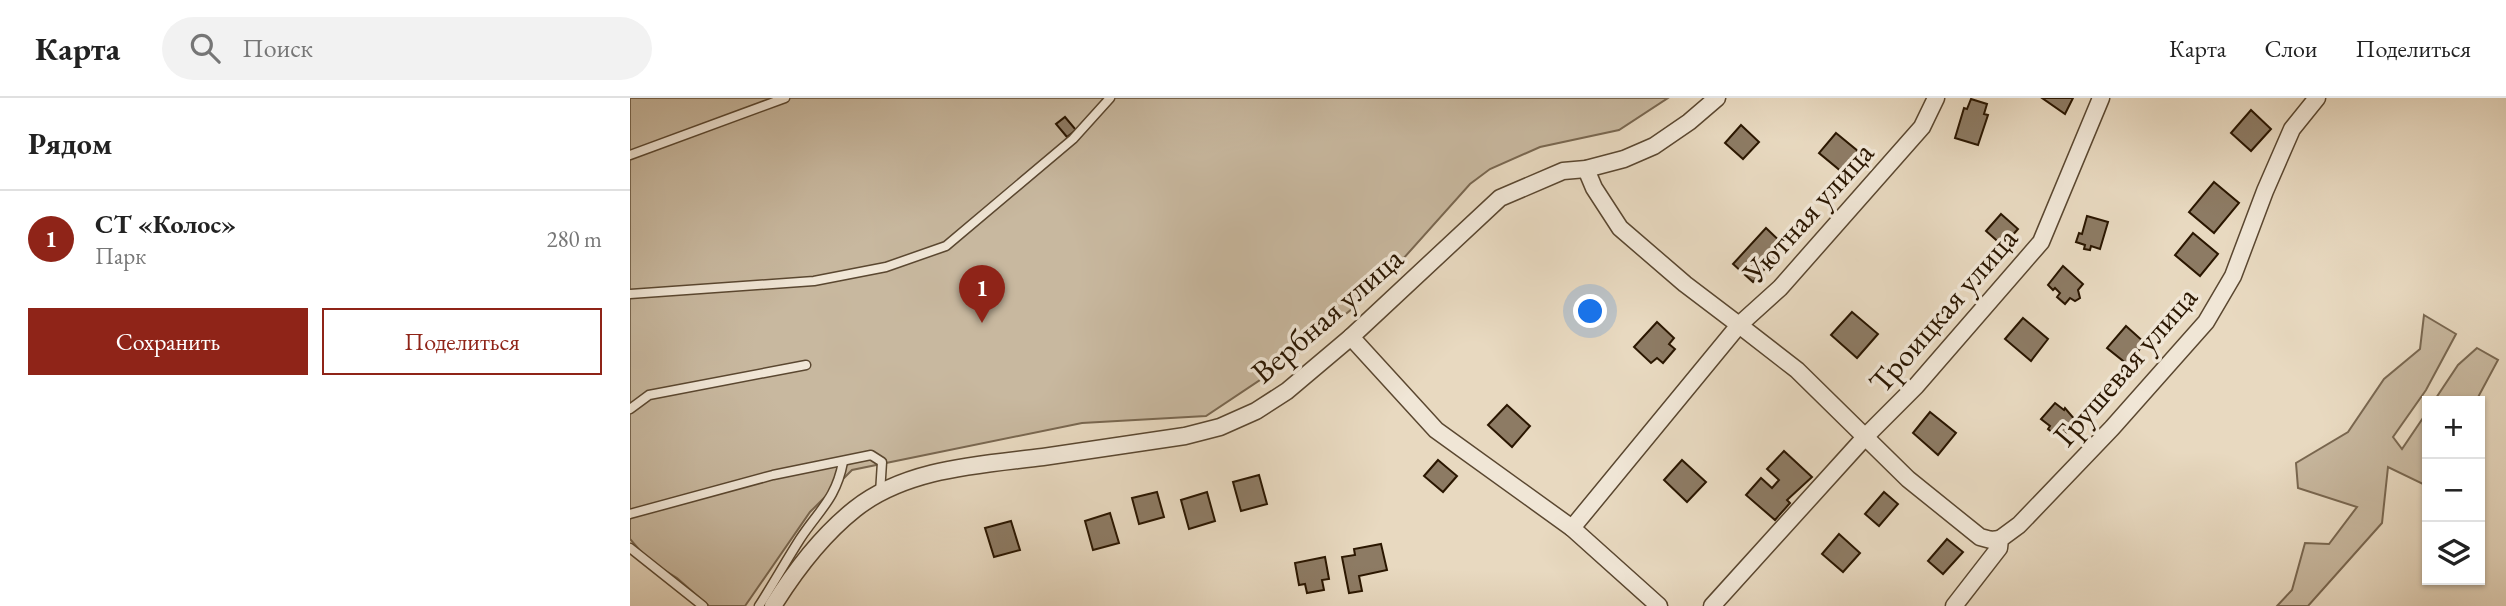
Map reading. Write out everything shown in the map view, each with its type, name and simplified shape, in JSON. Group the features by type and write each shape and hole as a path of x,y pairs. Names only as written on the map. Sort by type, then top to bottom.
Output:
{"street":[{"name":"Вербная улица","path":"773,606 797,568 826,535 857,508 880,493 909,481 952,469 1162,440 1220,427 1256,411 1287,391 1351,337 1500,198 1563,171 1586,169 1624,159 1654,146 1689,122 1717,98"},
{"name":"Уютная улица","path":"1572,528 1740,325 1780,288 1922,127 1936,98"},
{"name":"Троицкая улица","path":"1712,606 1866,436 1916,386 2041,242 2101,98"},
{"name":"Грушевая улица","path":"1954,606 1999,548 2000,539 2019,525 2112,428 2206,323 2233,276 2265,191 2292,130 2317,98"},
{"path":"1586,169 1594,188 1620,228 1685,284 1797,370 1908,479 1972,532 1991,540 2000,539"},
{"path":"1351,337 1436,430 1572,528 1657,605"}],"lane":[{"path":"630,155 785,98"},
{"path":"630,294 814,281 886,267 946,246 1073,139 1110,98"},
{"path":"630,409 649,395 806,365"},
{"path":"630,514 773,475 872,455 882,461 880,493"},
{"path":"759,606 801,538 834,494 842,463"},
{"path":"630,548 703,606"}],"shaded area":[{"path":"630,98 1668,98 1619,130 1540,147 1490,169 1470,184 1377,288 1293,358 1206,416 1082,423 852,470 810,512 745,606 709,606 677,578 648,560 630,539"},
{"path":"2424,315 2456,334 2426,390 2393,437 2402,449 2422,419 2422,484 2388,467 2382,523 2308,606 2277,606 2292,590 2305,543 2329,544 2357,507 2298,488 2296,463 2348,432 2384,379 2420,349"},
{"path":"2477,348 2498,360 2479,396 2437,396 2458,365"}],"building":[{"path":"2042,98 2073,98 2065,114"},
{"path":"1971,99 1987,104 1984,114 1988,115 1978,145 1955,138 1964,108 1967,109"},
{"path":"2251,110 2271,129 2251,151 2231,133"},
{"path":"1065,117 1076,130 1067,137 1056,124"},
{"path":"1741,125 1759,142 1743,159 1725,143"},
{"path":"1836,133 1859,152 1842,172 1819,153"},
{"path":"2214,182 2239,203 2214,233 2189,212"},
{"path":"2001,214 2018,229 2003,246 1986,231"},
{"path":"2087,216 2108,222 2100,249 2091,246 2090,250 2084,249 2085,245 2076,242 2079,233 2082,234"},
{"path":"1766,228 1785,246 1753,282 1733,264"},
{"path":"2193,233 2218,254 2200,276 2175,255"},
{"path":"2063,266 2083,284 2078,290 2080,298 2075,301 2070,298 2065,304 2057,297 2060,293 2048,285"},
{"path":"1852,312 1878,334 1857,358 1831,335"},
{"path":"2023,318 2048,339 2031,361 2005,339"},
{"path":"1657,322 1674,338 1669,344 1675,349 1663,363 1657,358 1651,363 1634,347"},
{"path":"2126,326 2145,343 2127,364 2107,348"},
{"path":"2055,403 2064,410 2065,408 2076,421 2062,437 2048,429 2050,426 2041,419"},
{"path":"1507,405 1530,426 1512,447 1488,425"},
{"path":"1930,412 1956,433 1938,455 1913,433"},
{"path":"1784,451 1812,477 1787,500 1790,503 1775,520 1746,495 1761,478 1772,488 1779,480 1767,469"},
{"path":"1438,460 1457,476 1443,492 1424,476"},
{"path":"1682,460 1706,482 1687,502 1664,480"},
{"path":"1259,475 1267,504 1241,511 1233,482"},
{"path":"1157,492 1164,517 1139,524 1132,498"},
{"path":"1207,492 1215,521 1189,529 1181,500"},
{"path":"1884,492 1898,504 1879,526 1865,514"},
{"path":"1110,513 1119,543 1093,550 1085,521"},
{"path":"1011,521 1020,550 994,557 985,528"},
{"path":"1839,534 1860,553 1843,572 1822,554"},
{"path":"1947,539 1963,552 1943,574 1928,561"},
{"path":"1381,544 1387,570 1359,576 1362,591 1349,593 1342,557 1355,555 1354,549"},
{"path":"1325,557 1329,579 1322,580 1324,590 1307,593 1305,584 1299,585 1295,563"}],"place":[{"name":"СТ «Колос»","path":"982,323"}]}
